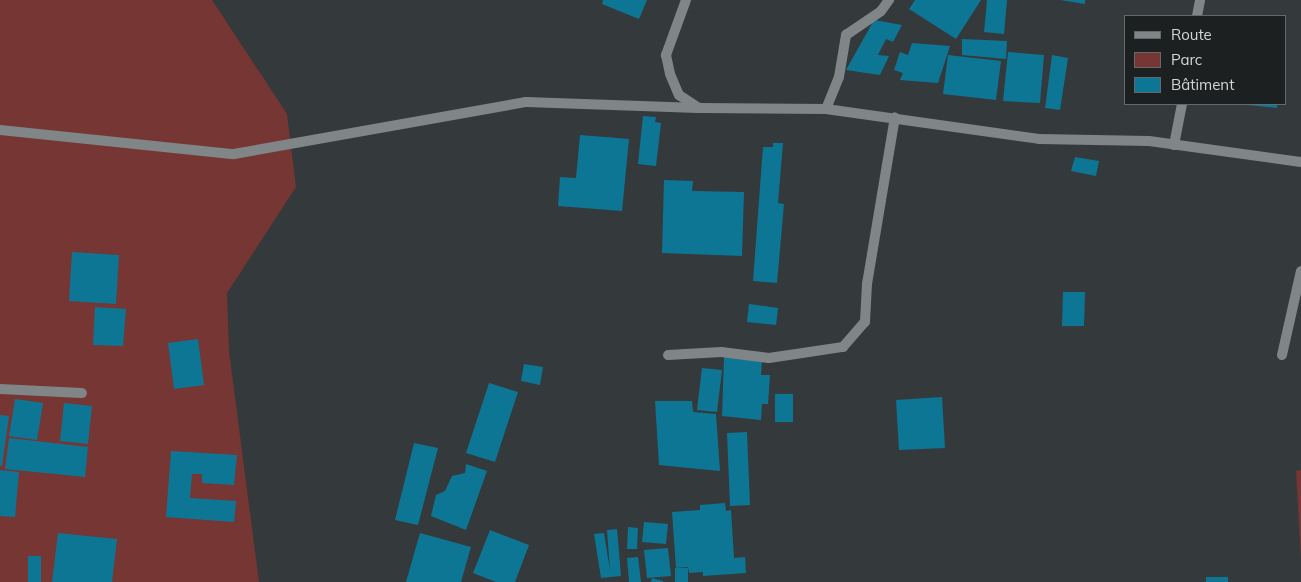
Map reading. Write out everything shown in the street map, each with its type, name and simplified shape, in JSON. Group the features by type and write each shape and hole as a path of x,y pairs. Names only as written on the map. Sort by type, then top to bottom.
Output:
{"street":[{"path":"686,0 666,56 670,74 679,95 699,108"},
{"path":"826,109 839,77 846,35 881,11 889,0"},
{"path":"1197,15 1200,0"},
{"path":"0,130 234,154 526,102 699,108 826,109 895,117 1039,140 1174,145 1301,162"},
{"path":"1174,145 1182,105"},
{"path":"668,355 721,352 770,358 843,347 864,322 867,284 895,117"},
{"path":"1282,355 1301,271"},
{"path":"0,389 82,393"}],"green space":[{"path":"0,0 212,0 287,114 296,187 227,293 229,351 259,582 0,582"},
{"path":"1301,470 1301,559 1296,471"}],"building":[{"path":"603,0 647,0 639,19 602,4"},
{"path":"915,0 981,0 956,39 909,9"},
{"path":"987,0 1007,0 1004,34 984,32"},
{"path":"1060,0 1085,0 1085,4"},
{"path":"874,20 902,25 893,42 886,39 878,55 889,56 880,75 846,70"},
{"path":"962,39 1007,41 1006,59 962,55"},
{"path":"912,43 950,46 938,83 900,80 903,73 894,70 900,52 908,55"},
{"path":"1008,52 1044,55 1040,103 1003,101"},
{"path":"948,55 1001,61 996,100 943,94"},
{"path":"1052,55 1068,58 1060,110 1045,108"},
{"path":"1248,105 1277,105 1277,108"},
{"path":"643,116 656,117 655,122 661,123 656,166 638,164"},
{"path":"580,135 629,139 622,211 558,206 560,177 576,178"},
{"path":"773,143 783,143 778,203 784,204 777,283 753,281 763,147 773,147"},
{"path":"1075,157 1099,161 1096,176 1071,171"},
{"path":"664,180 693,181 692,191 744,192 742,256 662,253"},
{"path":"72,252 119,255 116,304 69,301"},
{"path":"1063,292 1085,292 1084,326 1062,326"},
{"path":"749,304 778,308 776,325 747,322"},
{"path":"95,307 126,309 123,346 93,345"},
{"path":"198,339 204,385 174,389 168,343"},
{"path":"724,357 762,360 761,375 770,375 768,404 762,404 761,420 722,416"},
{"path":"524,364 543,367 540,385 521,381"},
{"path":"702,368 722,370 717,412 697,410"},
{"path":"489,383 518,392 495,462 466,453"},
{"path":"775,394 793,394 793,422 775,422"},
{"path":"942,397 945,448 899,450 896,400"},
{"path":"15,399 43,403 37,440 9,436"},
{"path":"655,401 692,401 693,412 716,414 720,471 659,465"},
{"path":"64,403 92,406 88,444 60,441"},
{"path":"0,415 9,416 2,466 0,466"},
{"path":"747,432 750,505 730,506 727,433"},
{"path":"9,438 88,447 85,477 5,469"},
{"path":"414,443 438,448 418,525 395,520"},
{"path":"171,451 237,455 234,485 202,483 202,474 192,474 190,498 236,501 234,522 166,517"},
{"path":"466,464 487,471 466,530 431,516 436,495 445,491 452,476 465,473"},
{"path":"0,470 19,472 15,517 0,516"},
{"path":"725,503 726,511 731,510 734,558 745,557 746,573 703,576 703,572 689,573 688,567 676,568 672,512 700,510 700,505"},
{"path":"644,522 668,524 666,544 642,542"},
{"path":"628,527 638,528 637,549 627,549"},
{"path":"617,529 621,576 601,578 594,534 604,533 610,571 607,530"},
{"path":"490,530 529,545 515,582 496,582 473,573"},
{"path":"58,533 117,539 112,582 52,582"},
{"path":"420,533 471,547 461,582 406,582"},
{"path":"668,548 671,576 647,578 644,550"},
{"path":"28,556 41,556 41,582 28,582"},
{"path":"638,557 641,582 629,582 627,558"},
{"path":"675,568 688,568 688,582 675,582"},
{"path":"1206,577 1228,577 1228,582 1206,582"},
{"path":"652,578 663,581 663,582 651,582"}]}
